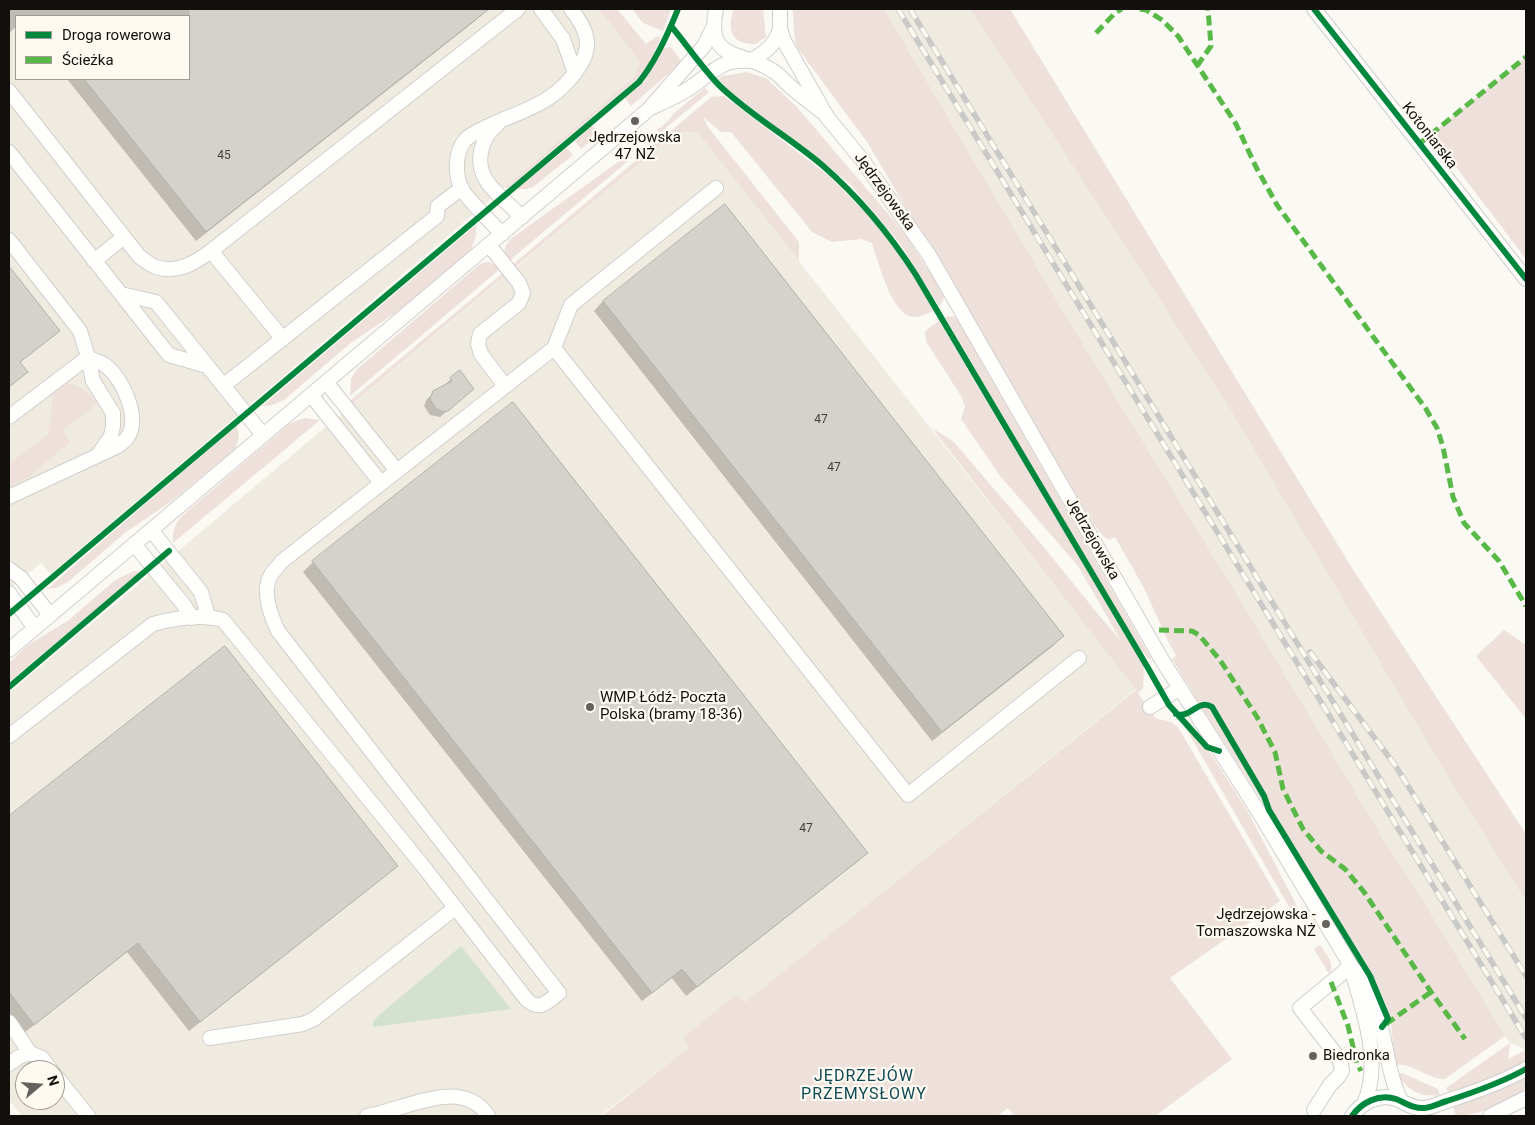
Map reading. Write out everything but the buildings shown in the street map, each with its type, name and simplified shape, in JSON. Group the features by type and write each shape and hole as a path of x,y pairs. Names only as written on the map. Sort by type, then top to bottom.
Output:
{"street":[{"path":"9,91 138,256 156,267 171,269 185,267 211,251 518,9"},
{"path":"541,9 563,39 575,73"},
{"path":"502,234 462,188 457,170 458,153 465,141 476,132 557,94 567,84 585,59 588,41 580,20 571,9"},
{"name":"Jędrzejowska","path":"716,9 714,26 716,37 725,51 766,66 776,72 827,117 863,161 929,255 1179,689 1260,814 1351,966 1359,974 1375,1004 1384,1036 1392,1081 1401,1101"},
{"name":"Jędrzejowska","path":"780,9 780,29 787,49 803,72 827,117"},
{"name":"Kotoniarska","path":"1314,9 1526,279"},
{"path":"9,650 648,110 704,46 714,26"},
{"path":"648,110 686,90 727,62 738,60 750,61 770,48 778,38 780,29"},
{"path":"502,120 483,141 480,157 482,170 488,183 522,217"},
{"path":"9,152 169,355 207,366"},
{"path":"223,386 437,216 438,206 462,188"},
{"path":"9,736 153,624 167,620 208,616 223,620 527,1000 533,1005 542,1005 559,993 278,631 271,614 267,593 270,577 281,562 554,348 571,305 716,188"},
{"path":"94,261 124,237"},
{"path":"9,240 80,331 93,381 112,413 114,426 111,436 98,455"},
{"path":"488,245 519,284 523,293 519,303 480,334 478,344 481,354 505,386"},
{"path":"211,251 283,339"},
{"path":"120,294 156,302 263,436"},
{"path":"554,348 908,795 1079,658"},
{"path":"9,417 88,357"},
{"path":"9,498 118,446 127,438 132,423 131,410 121,384 106,366 88,357"},
{"path":"326,382 397,471"},
{"path":"311,395 381,483"},
{"path":"151,530 201,592 208,616"},
{"path":"134,544 184,605 192,618"},
{"path":"9,569 21,578 50,615"},
{"path":"9,593 35,628"},
{"path":"1150,707 1179,689"},
{"path":"210,1038 303,1024 314,1019 455,908"},
{"path":"1314,1110 1330,1085 1339,1076 1342,1071 1342,1064 1300,1008 1351,966"},
{"name":"Jędrzejowska","path":"1351,966 1366,1023 1371,1062 1371,1086 1364,1104"},
{"path":"9,1022 30,1053 44,1060"},
{"path":"9,1064 19,1057 30,1053"},
{"path":"1352,1116 1364,1104 1373,1100 1390,1097 1420,1112 1492,1086 1526,1068"},
{"path":"65,1087 88,1116"},
{"path":"367,1116 390,1112 410,1103 456,1096 476,1104 488,1116"},
{"path":"1490,1116 1526,1098"}],"shaded area":[{"path":"9,9 599,9 640,62 633,78 51,574 41,563 9,589"},
{"path":"599,9 617,9 646,44 657,36 661,38 647,67 638,78 508,188 505,187 633,78 640,62"},
{"path":"632,9 671,9 663,31 643,23"},
{"path":"734,9 763,9 766,37 756,44 748,44 736,39 731,30"},
{"path":"793,9 884,9 1064,313 1505,1036 1445,1079 1407,1066 1395,1065 1391,1023 1386,1005 1366,963 1270,808 1266,797 1213,707 1207,702 1199,703 1172,659 1176,656 1144,588 1115,537 1109,540 1094,525 867,142 796,46"},
{"path":"884,9 970,9 1233,414 1442,767 1526,902 1526,1051 1510,1043 1505,1036 1385,842 1231,585 1064,313"},
{"path":"970,9 1010,9 1352,568 1526,834 1526,902 1442,767 1233,414"},
{"path":"672,48 682,62 631,106 625,98 644,82 662,49"},
{"path":"1526,57 1526,259 1431,134"},
{"path":"746,72 766,78 796,106 895,222 907,237 944,295 943,301 939,306 899,242 850,184 732,93 718,79 723,76"},
{"path":"705,88 709,92 660,133 657,130 674,113"},
{"path":"724,96 830,177 873,220 911,270 934,311 917,317 907,315 899,308 887,287 872,243 861,239 832,242 812,232 731,132 721,132 703,117 708,127 799,242 799,261 698,133 677,132 513,269 511,266 711,97"},
{"path":"592,125 599,133 581,149 575,141"},
{"path":"677,132 698,133 1136,689 744,1003 736,994 683,1037 689,1047 600,1116 22,1116 17,1110 65,1110 65,1060 15,1060 15,1107 9,1100 9,693"},
{"path":"567,148 573,155 533,187 517,189"},
{"path":"625,157 628,161 509,261 505,255 505,249 507,243 512,238"},
{"path":"476,225 475,238 470,251 400,310 352,342 284,400 269,406 262,406"},
{"path":"490,262 500,269 350,396 351,379 356,370 480,264"},
{"path":"503,273 506,275 350,406 353,398"},
{"path":"954,316 1152,660 1136,644 945,317"},
{"path":"939,321 1144,666 1143,688 1138,693 1155,718 1171,722 1178,727 1280,901 1170,978 1232,1059 1155,1116 1014,1116 1008,1108 998,1116 602,1116 689,1047 683,1037 736,994 745,1002 1136,690 932,428 953,441 1121,641 1078,566 1001,477 961,419 965,407 961,396 927,343 925,335 926,330"},
{"path":"66,383 84,390 97,404 63,430 70,442 28,478 9,488 9,464 48,434 54,387"},
{"path":"305,418 320,420 173,543 175,528 183,515 288,425"},
{"path":"237,425 239,438 235,449 172,501 126,532 68,582 56,588 47,589"},
{"path":"134,571 141,572 9,682 9,663 28,645 69,620 115,580"},
{"path":"1504,630 1526,645 1526,719 1476,656"},
{"path":"1202,708 1208,708 1211,712 1261,795 1266,807"},
{"path":"1182,722 1209,751 1248,812 1298,908 1292,912"},
{"path":"1320,945 1331,963 1329,974 1314,949"},
{"path":"461,946 511,1009 373,1027 373,1022 377,1017"},
{"path":"1510,1043 1508,1059 1526,1050 1526,1060 1498,1075 1448,1092 1446,1088"},
{"path":"1402,1073 1438,1089 1440,1095 1433,1096 1415,1092 1397,1074"},
{"path":"1526,1077 1526,1089 1510,1099 1475,1114 1456,1116 1453,1106 1494,1093"}],"railway":[{"path":"898,9 1526,1038"},
{"path":"910,9 1526,1018"},
{"path":"1310,652 1395,765 1526,976"}],"marked path":[{"path":"1096,33 1116,12 1122,9"},
{"path":"1140,9 1146,10 1162,20 1178,36 1236,124 1256,167 1277,205 1426,409 1437,428 1443,447 1453,497 1464,523 1499,561 1526,606"},
{"path":"1197,66 1211,46 1208,9"},
{"path":"1419,144 1526,57"},
{"path":"1159,630 1192,631 1199,635 1220,660 1257,717 1275,752 1283,789 1303,829 1321,851 1345,869 1364,892 1465,1039"},
{"path":"1331,982 1348,1026 1357,1063 1361,1071"},
{"path":"1386,1024 1431,992"}],"cycle path":[{"path":"9,614 639,82 661,47 678,9"},
{"path":"1314,9 1526,279"},
{"path":"671,26 722,88 836,177 861,203 895,245 916,275 1169,705 1207,747 1219,751"},
{"path":"9,687 169,551"},
{"path":"1176,714 1186,714 1203,705 1212,707 1264,796 1269,810 1370,976 1388,1019 1382,1027"},
{"path":"1352,1116 1365,1103 1383,1097 1390,1097 1417,1108 1431,1107 1488,1087 1526,1069"}],"place":[{"name":"Jędrzejowska 47 NŻ","path":"635,121"},
{"name":"WMP Łódź- Poczta Polska (bramy 18-36)","path":"590,707"},
{"name":"Jędrzejowska - Tomaszowska NŻ","path":"1326,924"},
{"name":"Biedronka","path":"1313,1056"}],"district":[{"name":"JĘDRZEJÓW PRZEMYSŁOWY","path":"864,1086"}]}
